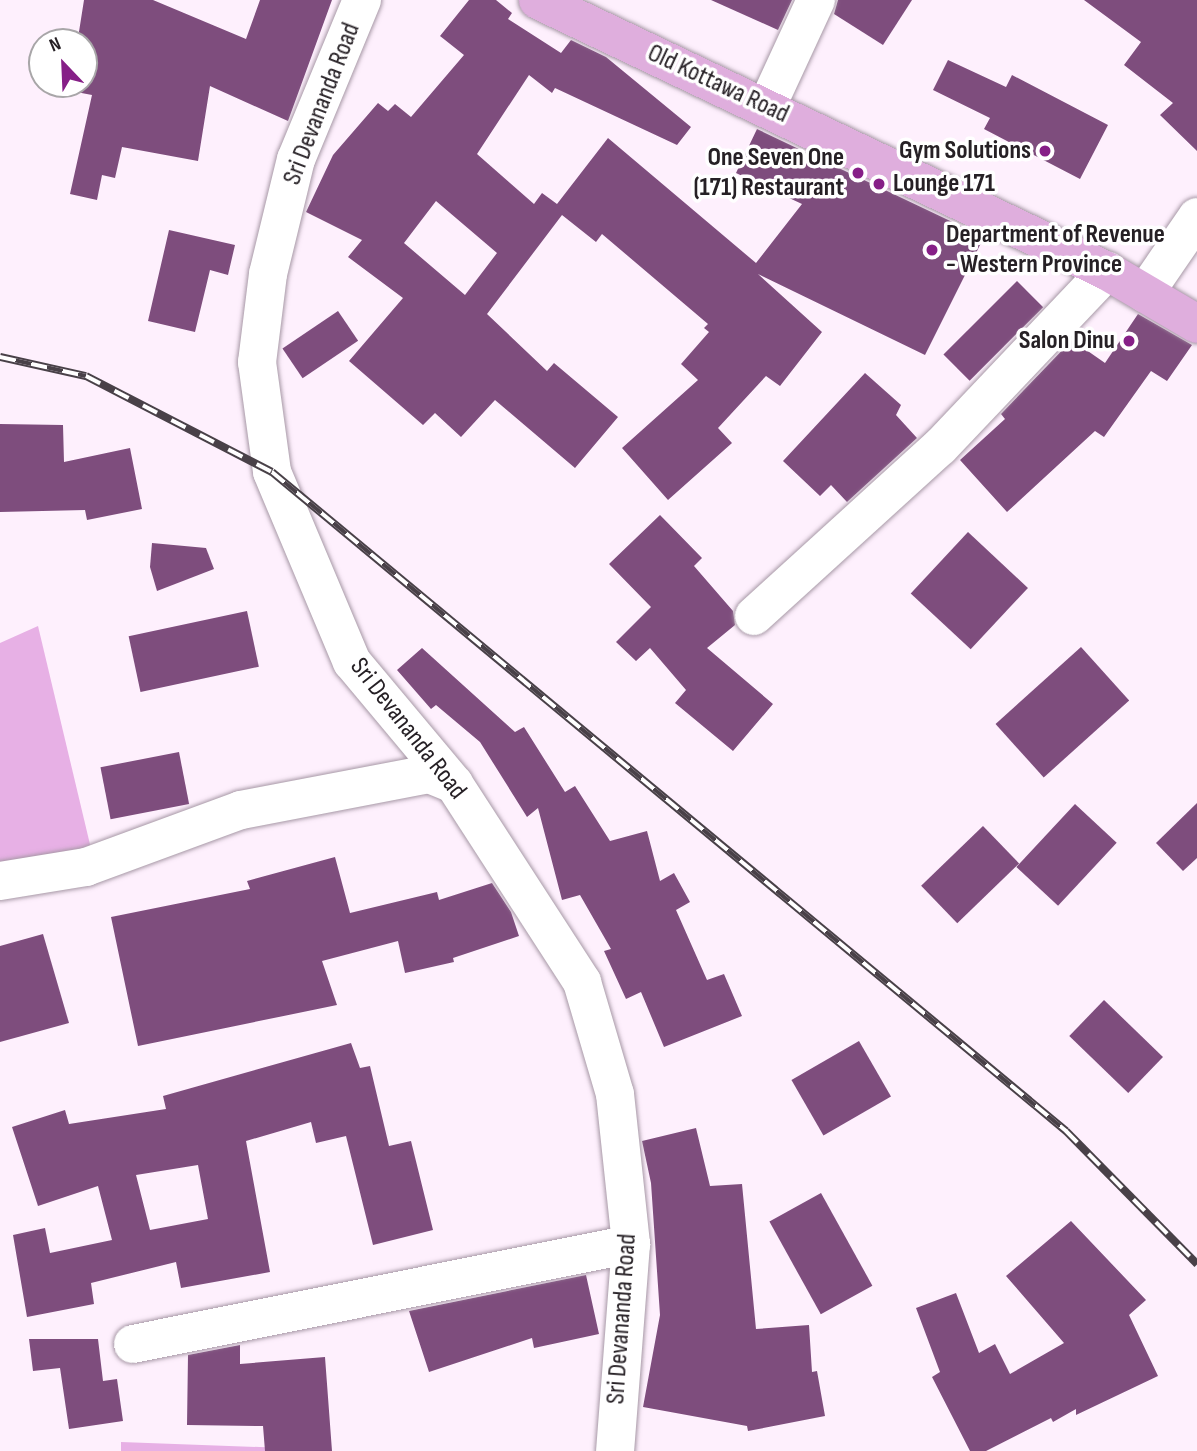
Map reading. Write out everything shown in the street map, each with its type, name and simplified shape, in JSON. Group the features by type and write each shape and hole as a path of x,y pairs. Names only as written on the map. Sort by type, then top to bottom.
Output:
{"main road":[{"name":"Old Kottawa Road","path":"538,0 767,106 1107,271 1197,324"}],"street":[{"name":"Sri Devananda Road","path":"362,0 296,159 268,274 257,362 272,472 352,662 454,784 582,982 615,1094 631,1244 615,1451"},
{"path":"767,106 816,0"},
{"path":"1144,293 1197,217"},
{"path":"754,616 940,447 1107,271"},
{"path":"0,881 86,867 241,810 429,774 454,784"},
{"path":"133,1345 631,1244"}],"shaded area":[{"path":"38,626 93,857 0,868 0,643"},
{"path":"121,1442 285,1448 286,1451 121,1451"}],"building":[{"path":"84,0 153,0 246,39 260,0 332,0 288,121 210,86 198,161 122,147 115,178 102,175 97,200 70,194 91,98 98,98 98,28 80,28"},
{"path":"469,0 496,0 512,13 508,19 561,53 571,40 606,57 691,127 677,145 555,88 552,93 529,75 477,154 534,204 542,193 557,204 608,138 756,263 802,204 736,173 757,129 984,237 925,355 758,274 822,332 780,386 766,376 718,428 732,443 668,500 622,448 698,380 681,364 709,332 704,328 708,324 602,234 596,242 562,215 487,314 547,371 554,363 618,417 575,468 495,400 461,437 435,413 423,425 349,361 403,298 348,257 362,240 306,212 333,155 378,103 388,111 395,104 411,117 464,55 440,36","holes":["436,201 497,253 465,295 404,243"]},
{"path":"711,0 792,0 778,30"},
{"path":"838,0 912,0 883,45 834,14"},
{"path":"1084,0 1197,0 1197,151 1160,115 1173,103 1124,65 1141,42"},
{"path":"948,60 1006,87 1012,75 1108,125 1080,179 984,129 990,118 933,90"},
{"path":"169,230 235,245 228,275 210,270 195,332 148,321"},
{"path":"1017,281 1043,307 970,381 943,355"},
{"path":"338,311 358,341 303,378 282,348"},
{"path":"1138,314 1192,345 1167,381 1151,371 1104,437 1095,431 1007,512 960,460 1005,419 1001,414 1072,340 1105,363"},
{"path":"865,373 901,405 896,415 917,438 847,502 831,485 820,496 783,461"},
{"path":"0,424 63,425 64,462 130,448 142,509 87,520 85,510 0,512"},
{"path":"660,515 702,558 694,566 733,611 735,625 707,648 773,704 733,751 675,703 686,690 650,648 636,661 616,642 651,607 609,564"},
{"path":"968,532 1028,588 971,649 911,593"},
{"path":"152,543 206,548 214,569 157,591 150,567"},
{"path":"247,611 259,667 140,692 129,636"},
{"path":"1081,647 1129,701 1044,777 996,724"},
{"path":"422,648 515,732 524,727 565,792 575,786 610,841 647,831 660,881 674,873 690,902 676,910 707,980 724,974 742,1016 664,1047 641,992 626,999 604,951 611,949 580,895 562,900 538,808 527,817 480,742 436,705 431,709 397,670"},
{"path":"179,752 189,804 111,819 100,767"},
{"path":"1197,803 1197,858 1183,871 1156,843"},
{"path":"1075,804 1117,843 1058,906 1016,867"},
{"path":"983,826 1019,863 957,923 921,886"},
{"path":"335,857 350,913 437,892 439,900 492,883 511,912 519,936 453,958 454,962 405,973 398,941 322,961 337,1005 138,1046 111,917 250,889 247,881"},
{"path":"43,934 69,1023 0,1042 0,946"},
{"path":"1104,1000 1163,1057 1128,1093 1069,1036"},
{"path":"859,1041 891,1096 823,1135 791,1080"},
{"path":"351,1043 360,1068 370,1066 389,1146 411,1141 433,1230 373,1245 346,1136 316,1143 311,1122 246,1141 270,1272 181,1288 176,1262 91,1283 94,1304 27,1317 13,1235 45,1228 50,1253 112,1240 98,1186 38,1206 12,1127 65,1110 69,1124 166,1109 163,1096","holes":["198,1165 208,1219 150,1230 136,1175"]},
{"path":"696,1128 710,1186 742,1184 756,1329 809,1325 812,1372 817,1371 825,1416 748,1431 747,1426 643,1407 660,1315 651,1183 642,1141"},
{"path":"821,1193 872,1286 821,1314 769,1222"},
{"path":"1071,1221 1146,1300 1129,1315 1158,1376 1076,1415 1076,1409 1053,1422 1051,1418 986,1451 970,1451 932,1377 940,1372 916,1308 956,1293 979,1353 995,1344 1010,1374 1064,1343 1006,1276"},
{"path":"586,1275 599,1334 534,1348 532,1338 429,1372 409,1311"},
{"path":"29,1339 98,1339 103,1381 117,1379 123,1421 69,1429 60,1368 33,1371"},
{"path":"240,1345 240,1364 325,1357 332,1451 265,1451 263,1426 187,1425 188,1355"}],"railway":[{"path":"0,357 86,376 272,472 1066,1131 1197,1264"}],"place":[{"name":"Gym Solutions","path":"1045,151"},
{"name":"One Seven One (171) Restaurant","path":"858,173"},
{"name":"Lounge 171","path":"879,184"},
{"name":"Department of Revenue - Western Province","path":"932,250"},
{"name":"Salon Dinu","path":"1129,341"}]}
